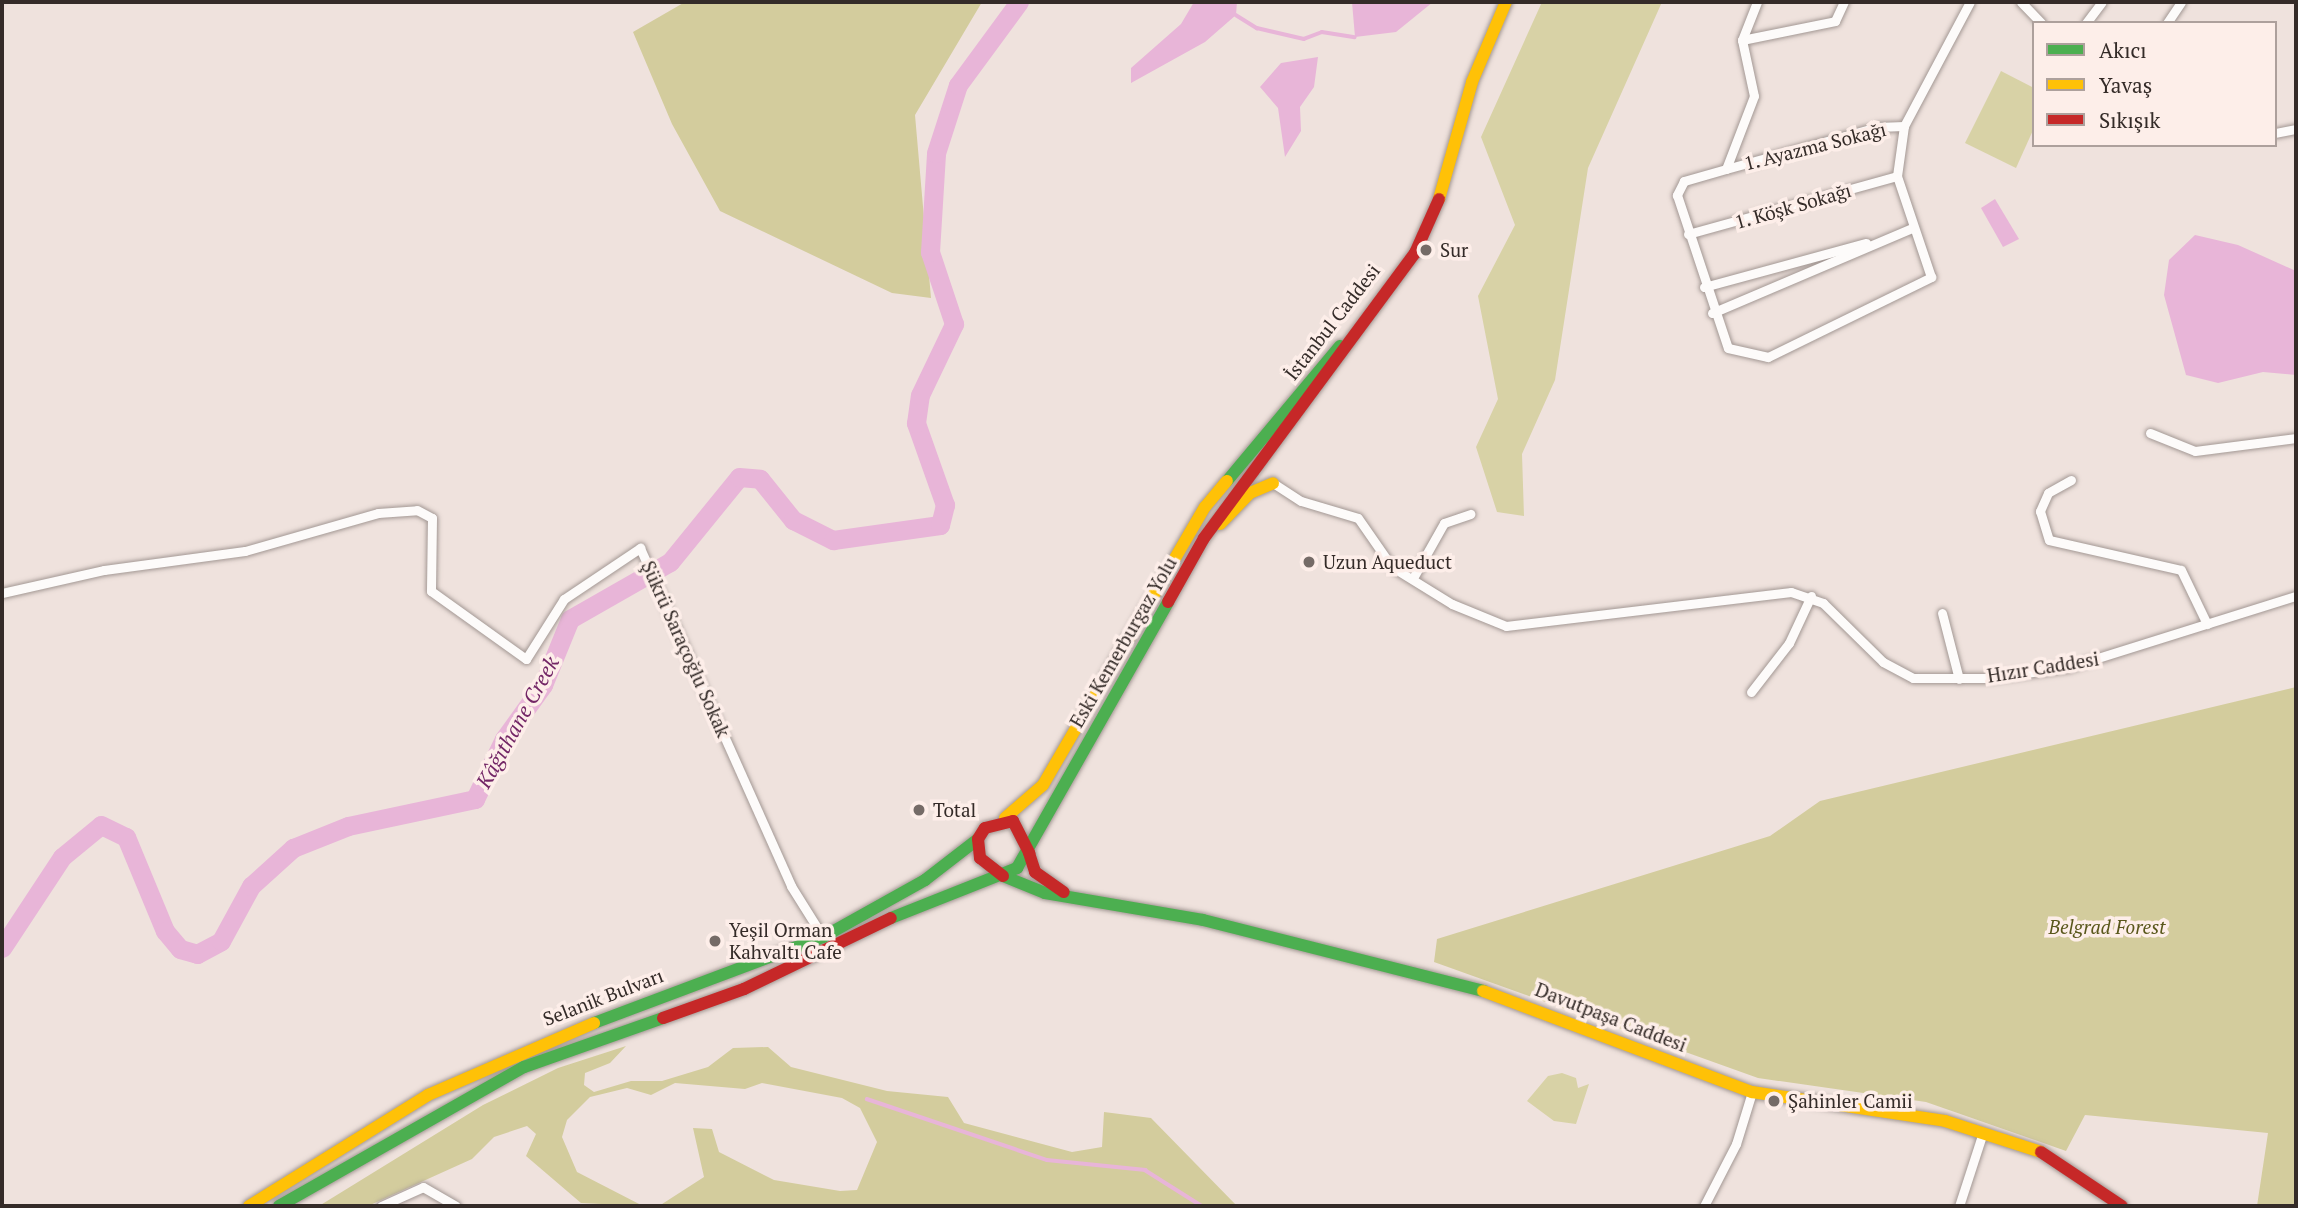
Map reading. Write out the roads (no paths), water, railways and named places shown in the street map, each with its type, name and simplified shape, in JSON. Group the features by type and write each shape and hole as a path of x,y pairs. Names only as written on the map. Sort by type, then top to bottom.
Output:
{"main road":[{"name":"İstanbul Caddesi","path":"1245,455 1395,274 1427,211 1499,4"},
{"name":"İstanbul Caddesi","path":"1262,457 1415,253 1435,215 1472,82 1499,4"},
{"path":"1245,455 1262,457 1273,483 1251,471 1245,455"},
{"name":"Eski Kemerburgaz Yolu","path":"1005,818 1049,776 1205,507 1245,455"},
{"name":"Eski Kemerburgaz Yolu","path":"1029,853 1204,538 1262,457"},
{"path":"1204,538 1250,493 1273,483"},
{"path":"1029,853 1003,876 985,865 978,839 985,828 1005,818 1020,827 1029,853 1035,872 1070,896"},
{"name":"Selanik Bulvarı","path":"249,1206 478,1070 731,967 823,937 925,880 978,839"},
{"name":"Selanik Bulvarı","path":"279,1206 412,1125 524,1067 744,989 952,889 1003,876"},
{"name":"Davutpaşa Caddesi","path":"1003,876 1070,896 1458,981 1752,1092 1898,1110 1983,1132 2035,1148 2122,1206"}],"street":[{"path":"1726,169 1754,96 1742,40 1757,2"},
{"path":"1742,40 1835,21 1844,2"},
{"path":"1712,313 1912,228 1898,176 1905,126 1970,2"},
{"path":"2021,2 2039,21"},
{"path":"2088,21 2102,2"},
{"path":"2168,21 2181,2"},
{"name":"1. Ayazma Sokağı","path":"1905,126 1877,127 1684,181 1677,195 1712,313 1728,348 1769,357 1931,277 1912,228"},
{"path":"2277,133 2296,129"},
{"name":"1. Köşk Sokağı","path":"1688,234 1898,176"},
{"path":"1704,287 1878,241"},
{"path":"2150,433 2195,452 2296,438"},
{"path":"2071,480 2048,494 2040,512 2049,540 2181,570 2207,624"},
{"path":"1273,483 1300,501 1358,518 1392,567 1452,604 1506,626 1769,594 1811,596 1789,643 1751,692"},
{"name":"Şükrü Saraçoğlu Sokak","path":"2,593 104,570 245,551 378,513 417,510 432,519 431,591 526,659 564,599 640,548 791,887 823,937"},
{"path":"1413,578 1444,523 1470,514"},
{"name":"Hızır Caddesi","path":"1811,596 1899,672 1959,679 2068,667 2296,596"},
{"path":"1942,613 1959,679"},
{"path":"1704,1206 1736,1144 1752,1092"},
{"path":"1959,1206 1983,1132"},
{"path":"381,1206 423,1187 456,1206"}],"waterway":[{"name":"Kâğıthane Creek","path":"2,948 62,857 101,825 126,837 165,931 180,949 197,954 221,941 251,886 293,848 348,826 475,799 504,739 543,685 570,619 670,562 739,477 760,479 793,520 833,540 940,525 945,505 916,423 920,395 954,324 930,252 936,153 958,85 1019,2"},
{"path":"1236,15 1257,28 1304,39 1322,32 1355,37"},
{"path":"867,1099 1047,1160 1145,1170 1202,1206"}],"place":[{"name":"Sur","path":"1426,250"},
{"name":"Uzun Aqueduct","path":"1309,562"},
{"name":"Total","path":"919,810"},
{"name":"Yeşil Orman Kahvaltı Cafe","path":"715,941"},
{"name":"Şahinler Camii","path":"1774,1101"}],"park label":[{"name":"Belgrad Forest","path":"2107,927"}]}
